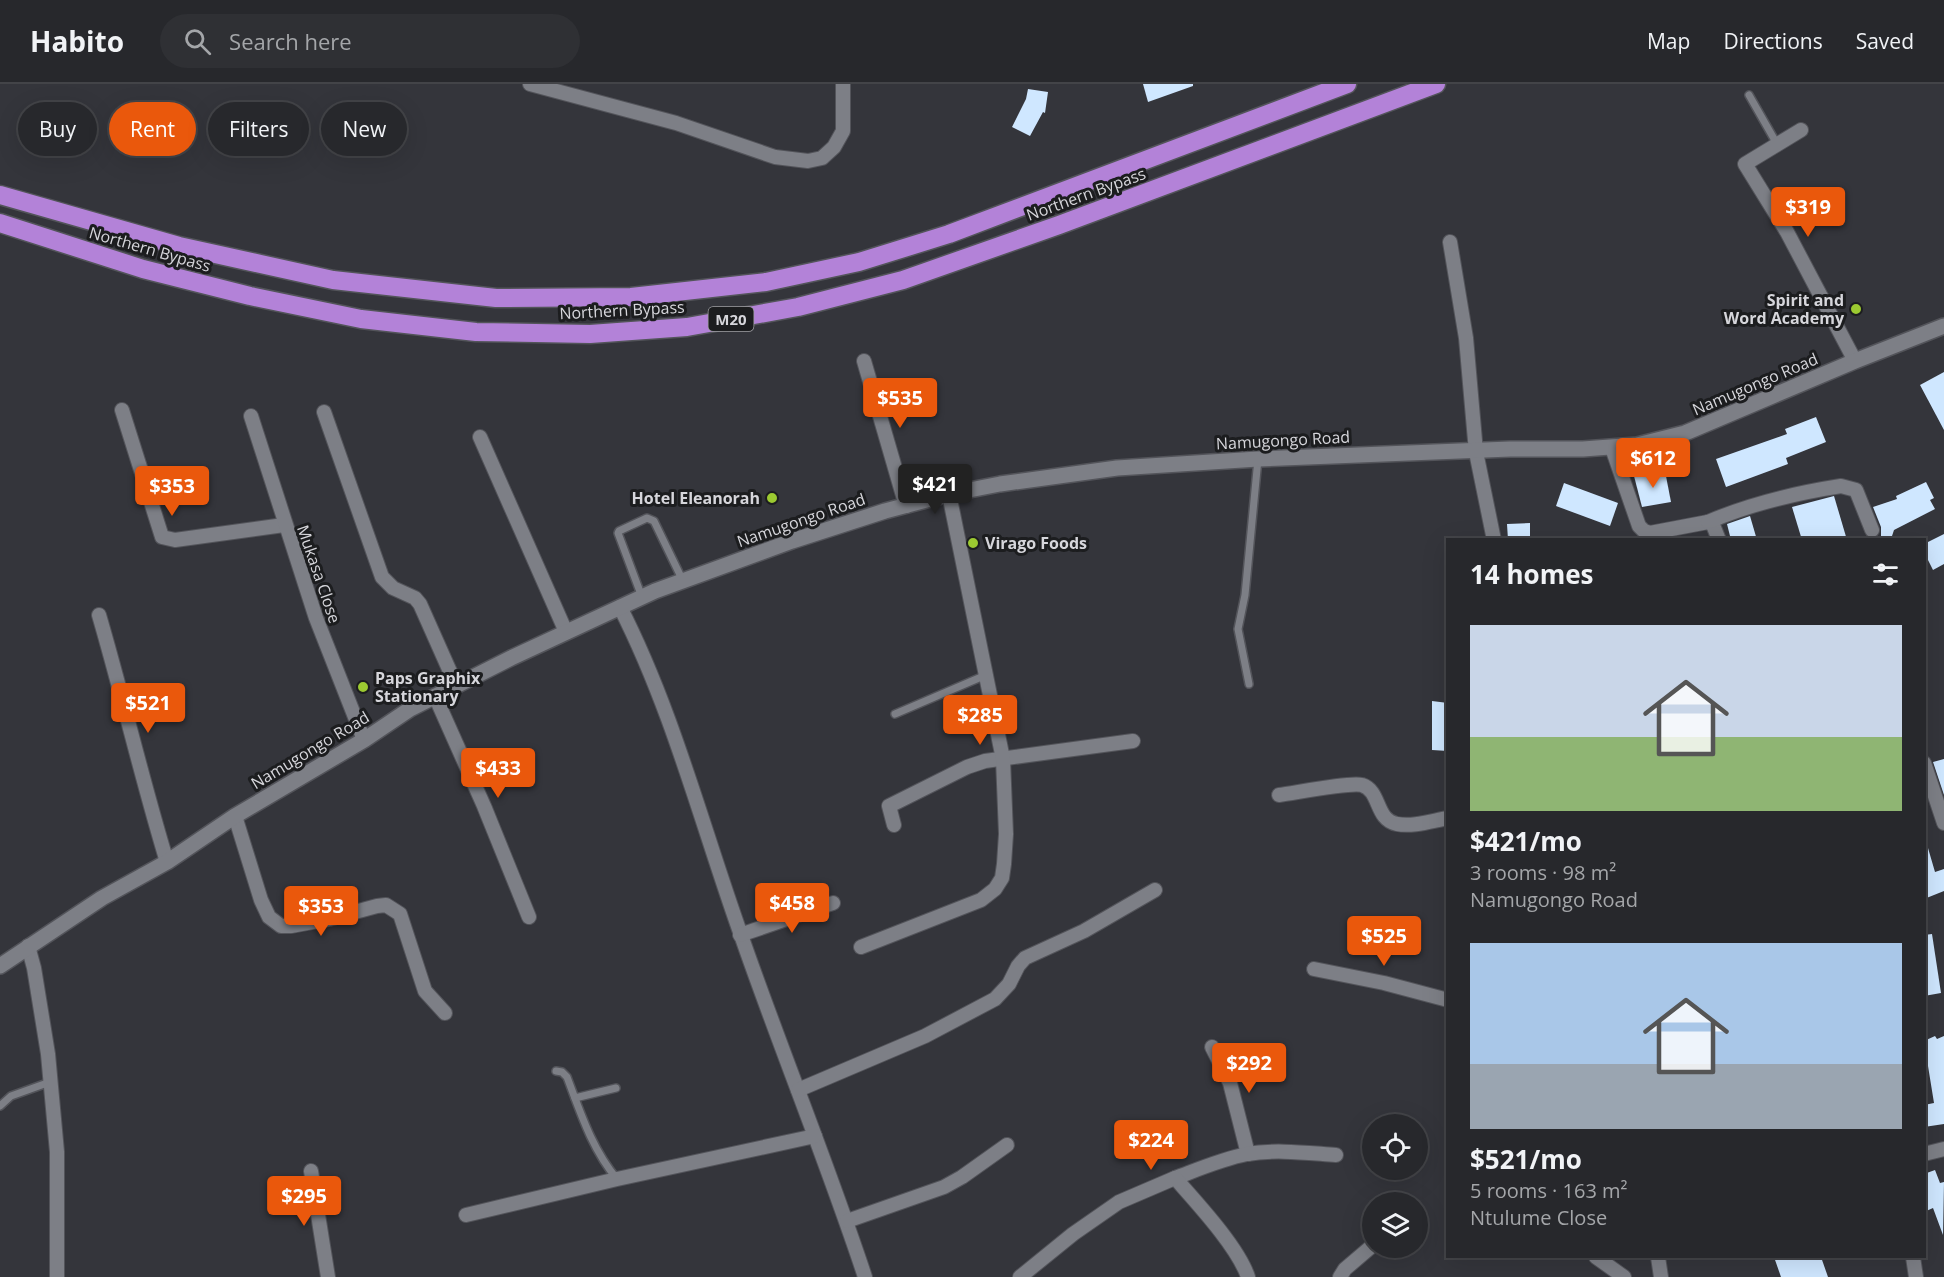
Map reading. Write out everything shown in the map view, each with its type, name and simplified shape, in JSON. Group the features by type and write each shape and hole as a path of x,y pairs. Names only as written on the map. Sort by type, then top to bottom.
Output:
{"highway":[{"name":"Northern Bypass","path":"0,195 179,246 333,280 496,298 631,297 766,282 859,262 949,234 1347,84"},
{"name":"Northern Bypass","path":"0,223 142,269 250,296 361,319 476,332 590,334 687,327 798,307 903,280 1070,221 1436,84"}],"main road":[{"name":"Namugongo Road","path":"0,966 102,898 167,862 235,816 364,740 410,709 642,597 792,541 949,494 1000,484 1117,468 1258,459 1612,448 1637,445 1685,433 1944,326"}],"street":[{"path":"530,84 676,123 776,157 808,161 822,158 834,147 843,131 843,84"},
{"path":"1801,130 1745,164 1787,232 1855,361"},
{"path":"1450,242 1466,338 1476,452 1494,538"},
{"path":"864,362 906,506"},
{"path":"122,410 162,537 175,540 284,525"},
{"path":"324,412 382,577 393,588 415,598 420,604 456,685"},
{"name":"Mukasa Close","path":"251,416 284,525 316,618 364,740"},
{"path":"480,438 567,632"},
{"path":"1612,448 1639,526 1650,533 1708,522 1752,506 1841,486 1856,490 1872,530"},
{"path":"861,947 981,900 995,889 1002,878 1006,834 1003,759 949,494"},
{"path":"1708,522 1713,525 1718,538"},
{"path":"620,607 652,674 741,935 847,1221 865,1277"},
{"path":"99,615 122,690 149,802 167,862"},
{"path":"435,696 484,806 529,916"},
{"path":"894,825 889,806 967,767 985,761 1133,741"},
{"path":"1926,769 1944,823"},
{"path":"1279,795 1359,784 1372,791 1386,819 1396,824 1413,825 1446,818"},
{"path":"235,816 261,900 269,917 281,926 291,926 377,906 386,905 393,908 400,914 425,991 445,1013"},
{"path":"798,1090 925,1036 995,999 1010,984 1018,966 1025,958 1084,932 1155,890"},
{"path":"741,935 833,903"},
{"path":"28,946 34,968 57,1152 57,1277"},
{"path":"1314,969 1384,983 1446,999"},
{"path":"1212,1047 1230,1083 1248,1154"},
{"path":"466,1215 815,1136"},
{"path":"847,1221 944,1187 1007,1145"},
{"path":"1926,1154 1944,1149"},
{"path":"1020,1277 1073,1234 1119,1202 1175,1178 1220,1161 1248,1154 1275,1152 1336,1155"},
{"path":"311,1171 328,1277"},
{"path":"1175,1178 1206,1213 1245,1266 1248,1277"},
{"path":"1340,1277 1345,1269 1362,1255"},
{"path":"1597,1258 1624,1277"},
{"path":"1658,1258 1661,1277"},
{"path":"1913,1258 1916,1277"}],"lane":[{"path":"1749,95 1777,144"},
{"path":"1249,684 1238,629 1245,595 1258,459"},
{"path":"642,597 618,533 647,518 654,521 683,580"},
{"path":"895,714 986,675"},
{"path":"556,1071 562,1072 567,1077 590,1138 604,1163 617,1179"},
{"path":"0,1106 12,1096 50,1082"},
{"path":"575,1098 616,1088"}],"building":[{"path":"1143,84 1193,84 1193,86 1148,102"},
{"path":"1028,89 1048,92 1045,113 1043,112 1030,136 1012,127 1026,99"},
{"path":"1944,372 1944,430 1920,385"},
{"path":"1816,417 1826,442 1786,458 1788,464 1726,487 1716,459 1787,434 1785,429"},
{"path":"1665,471 1671,502 1642,507 1634,476"},
{"path":"1926,482 1934,498 1930,500 1935,509 1894,530 1892,536 1881,538 1881,527 1873,507 1897,499 1896,496"},
{"path":"1564,483 1618,503 1610,526 1556,506"},
{"path":"1834,496 1846,538 1801,538 1792,507"},
{"path":"1750,516 1756,538 1730,538 1727,524"},
{"path":"1530,523 1530,538 1508,538 1507,524"},
{"path":"1944,534 1944,564 1933,570 1926,556 1926,543"},
{"path":"1432,701 1446,703 1446,751 1432,750"},
{"path":"1944,759 1944,795 1933,762"},
{"path":"1926,848 1928,848 1935,872 1944,869 1944,891 1926,898"},
{"path":"1932,934 1941,993 1926,996 1926,935"},
{"path":"1935,1036 1937,1039 1944,1036 1944,1124 1926,1127 1926,1105 1934,1103 1928,1066 1926,1067 1926,1040"},
{"path":"1935,1170 1940,1183 1944,1182 1943,1235 1933,1208 1926,1211 1926,1173"},
{"path":"1774,1258 1821,1258 1828,1277 1781,1277"}],"place":[{"name":"Spirit and Word Academy","path":"1856,309"},
{"name":"Hotel Eleanorah","path":"772,498"},
{"name":"Virago Foods","path":"973,543"},
{"name":"Paps Graphix Stationary","path":"363,687"}]}
